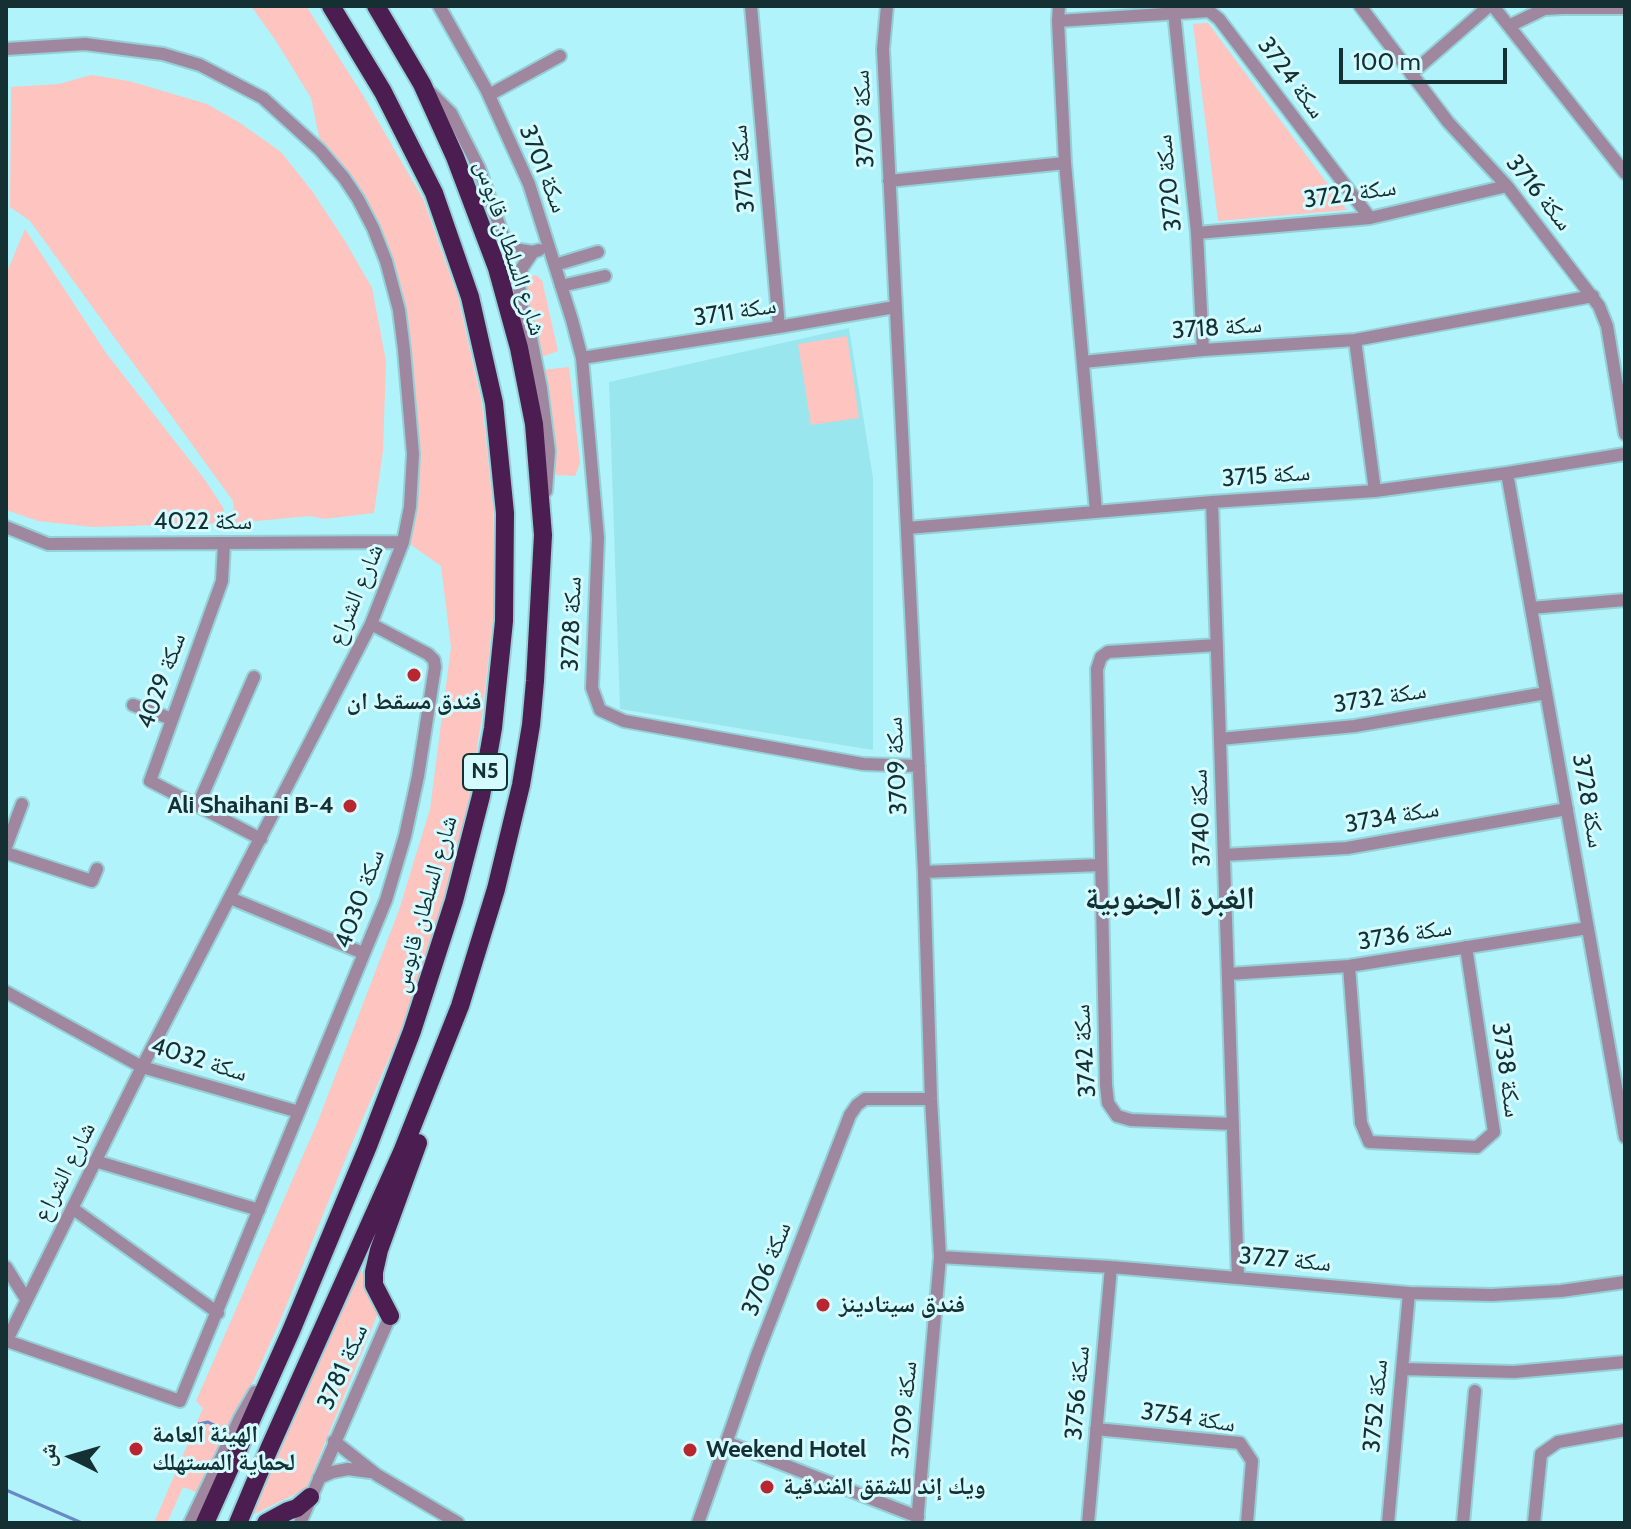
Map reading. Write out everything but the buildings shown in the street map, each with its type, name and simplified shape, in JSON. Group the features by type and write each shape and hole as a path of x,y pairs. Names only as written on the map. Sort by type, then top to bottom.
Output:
{"highway":[{"name":"شارع السلطان قابوس","path":"205,1523 291,1331 412,1031 454,901 481,796 493,728 504,621 505,513 494,403 470,297 434,193 383,92 331,6"},
{"name":"شارع السلطان قابوس","path":"238,1523 402,1152 460,1006 496,889 521,785 531,725 543,535 534,424 519,348 497,268 455,157 422,84 376,6"},
{"path":"390,1316 374,1285 374,1272 424,1126 460,1006"},
{"path":"266,1523 297,1508 310,1497"}],"street":[{"name":"سكة 3701","path":"439,6 489,95 529,184 582,358"},
{"name":"سكة 3712","path":"751,6 779,327"},
{"name":"سكة 3709","path":"887,6 883,49 940,1257 918,1520"},
{"path":"1059,6 1065,163 1096,511"},
{"name":"سكة 3716","path":"1360,6 1448,122 1507,186 1593,296 1607,326 1625,434"},
{"path":"1411,74 1491,6 1572,103 1625,173"},
{"path":"1509,26 1544,9 1625,8"},
{"name":"سكة 3724","path":"1058,21 1209,11 1219,19 1370,218"},
{"name":"سكة 3720","path":"1174,12 1197,233 1203,350"},
{"name":"شارع الشراع","path":"6,49 85,44 163,54 200,65 263,98 320,150 344,178 373,228 386,261 399,310 413,454 410,507 403,542 371,624 142,1067 6,1341"},
{"path":"489,95 560,56"},
{"path":"422,84 451,113 479,168 506,244 514,249 533,252 550,247"},
{"path":"889,181 1065,163"},
{"name":"سكة 3722","path":"1197,233 1370,218 1507,186"},
{"path":"533,252 522,268 519,285 541,388 549,451 543,535"},
{"path":"555,265 598,252"},
{"path":"561,286 605,276"},
{"name":"سكة 3718","path":"1083,362 1355,340 1593,296"},
{"name":"سكة 3711","path":"582,358 895,307"},
{"path":"1355,340 1375,491"},
{"name":"سكة 3728","path":"582,358 598,538 592,688 600,710 624,721 833,759 863,764 919,766"},
{"name":"سكة 3715","path":"908,528 1375,491 1625,454"},
{"name":"سكة 3728","path":"1507,473 1624,1128"},
{"name":"سكة 3740","path":"1212,502 1238,1278"},
{"name":"سكة 4022","path":"6,527 48,544 403,542"},
{"name":"سكة 4029","path":"224,544 222,581 150,781 261,839"},
{"path":"1531,608 1625,600"},
{"name":"سكة 4030","path":"6,1341 180,1401 386,900 405,836 426,734 434,660 371,624"},
{"name":"سكة 3742","path":"1217,645 1108,652 1101,657 1097,669 1106,1085 1108,1103 1117,1116 1131,1120 1233,1124"},
{"path":"198,805 254,677"},
{"name":"سكة 3732","path":"1220,739 1355,726 1546,693"},
{"path":"133,705 172,719"},
{"path":"6,847 22,804"},
{"name":"سكة 3734","path":"1224,855 1347,848 1567,809"},
{"path":"6,853 92,881 97,869"},
{"path":"924,872 1100,865"},
{"path":"230,898 363,953"},
{"name":"سكة 3736","path":"1228,974 1349,966 1588,928"},
{"name":"سكة 3738","path":"1349,966 1361,1123 1369,1142 1477,1147 1494,1132 1466,947"},
{"name":"سكة 4032","path":"6,992 142,1067 299,1112"},
{"name":"سكة 3706","path":"698,1523 763,1340 850,1115 865,1099 931,1099"},
{"path":"95,1161 259,1210"},
{"path":"72,1208 218,1313"},
{"name":"سكة 3727","path":"940,1257 1111,1267 1409,1293 1492,1295 1561,1291 1625,1282"},
{"path":"6,1267 26,1299"},
{"name":"سكة 3756","path":"1088,1523 1111,1267"},
{"name":"سكة 3752","path":"1388,1523 1409,1293"},
{"name":"سكة 3781","path":"300,1523 390,1316"},
{"path":"190,1523 240,1418 291,1331"},
{"path":"1402,1369 1514,1372 1625,1362"},
{"path":"1463,1523 1475,1391"},
{"name":"سكة 3754","path":"1096,1429 1240,1443 1252,1461 1247,1523"},
{"path":"1534,1523 1541,1454 1558,1442 1625,1430"},
{"path":"334,1441 377,1475 458,1523"},
{"path":"726,1442 918,1520"},
{"path":"319,1478 348,1469 377,1475"}],"shaded area":[{"path":"251,6 306,6 364,97 423,199 458,297 482,404 493,506 494,610 464,832 412,1005 237,1417 199,1493 183,1487 167,1523 154,1523 203,1408 196,1401 318,1121 399,910 430,809 451,647 441,566 407,542 414,507 390,260 321,146 311,98"},
{"path":"1208,23 1347,210 1218,221 1193,24"},
{"path":"91,75 129,81 207,104 240,123 281,152 345,241 372,288 386,361 383,451 374,513 235,523 233,501 30,221 10,207 11,87 59,84"},
{"path":"25,229 106,353 205,480 224,509 224,523 93,527 38,521 6,510 6,274"},
{"path":"536,275 542,280 558,351 539,358 524,289 528,277"},
{"path":"849,328 873,478 873,750 620,709 609,382"},
{"path":"847,336 859,418 811,425 798,344"},
{"path":"569,367 580,463 575,476 556,475 542,370"},
{"path":"360,1266 378,1313 306,1489 250,1516"}],"waterway":[{"path":"199,1424 208,1422 224,1430"},
{"path":"6,1490 82,1523"}],"place":[{"name":"فندق مسقط ان","path":"414,675"},
{"name":"Ali Shaihani B-4","path":"350,806"},
{"name":"فندق سيتادينز","path":"823,1305"},
{"name":"الهيئة العامة لحماية المستهلك","path":"136,1449"},
{"name":"Weekend Hotel","path":"690,1450"},
{"name":"ويك إند للشقق الفندقية","path":"767,1487"}],"district":[{"name":"الغبرة الجنوبية","path":"1170,900"}]}
